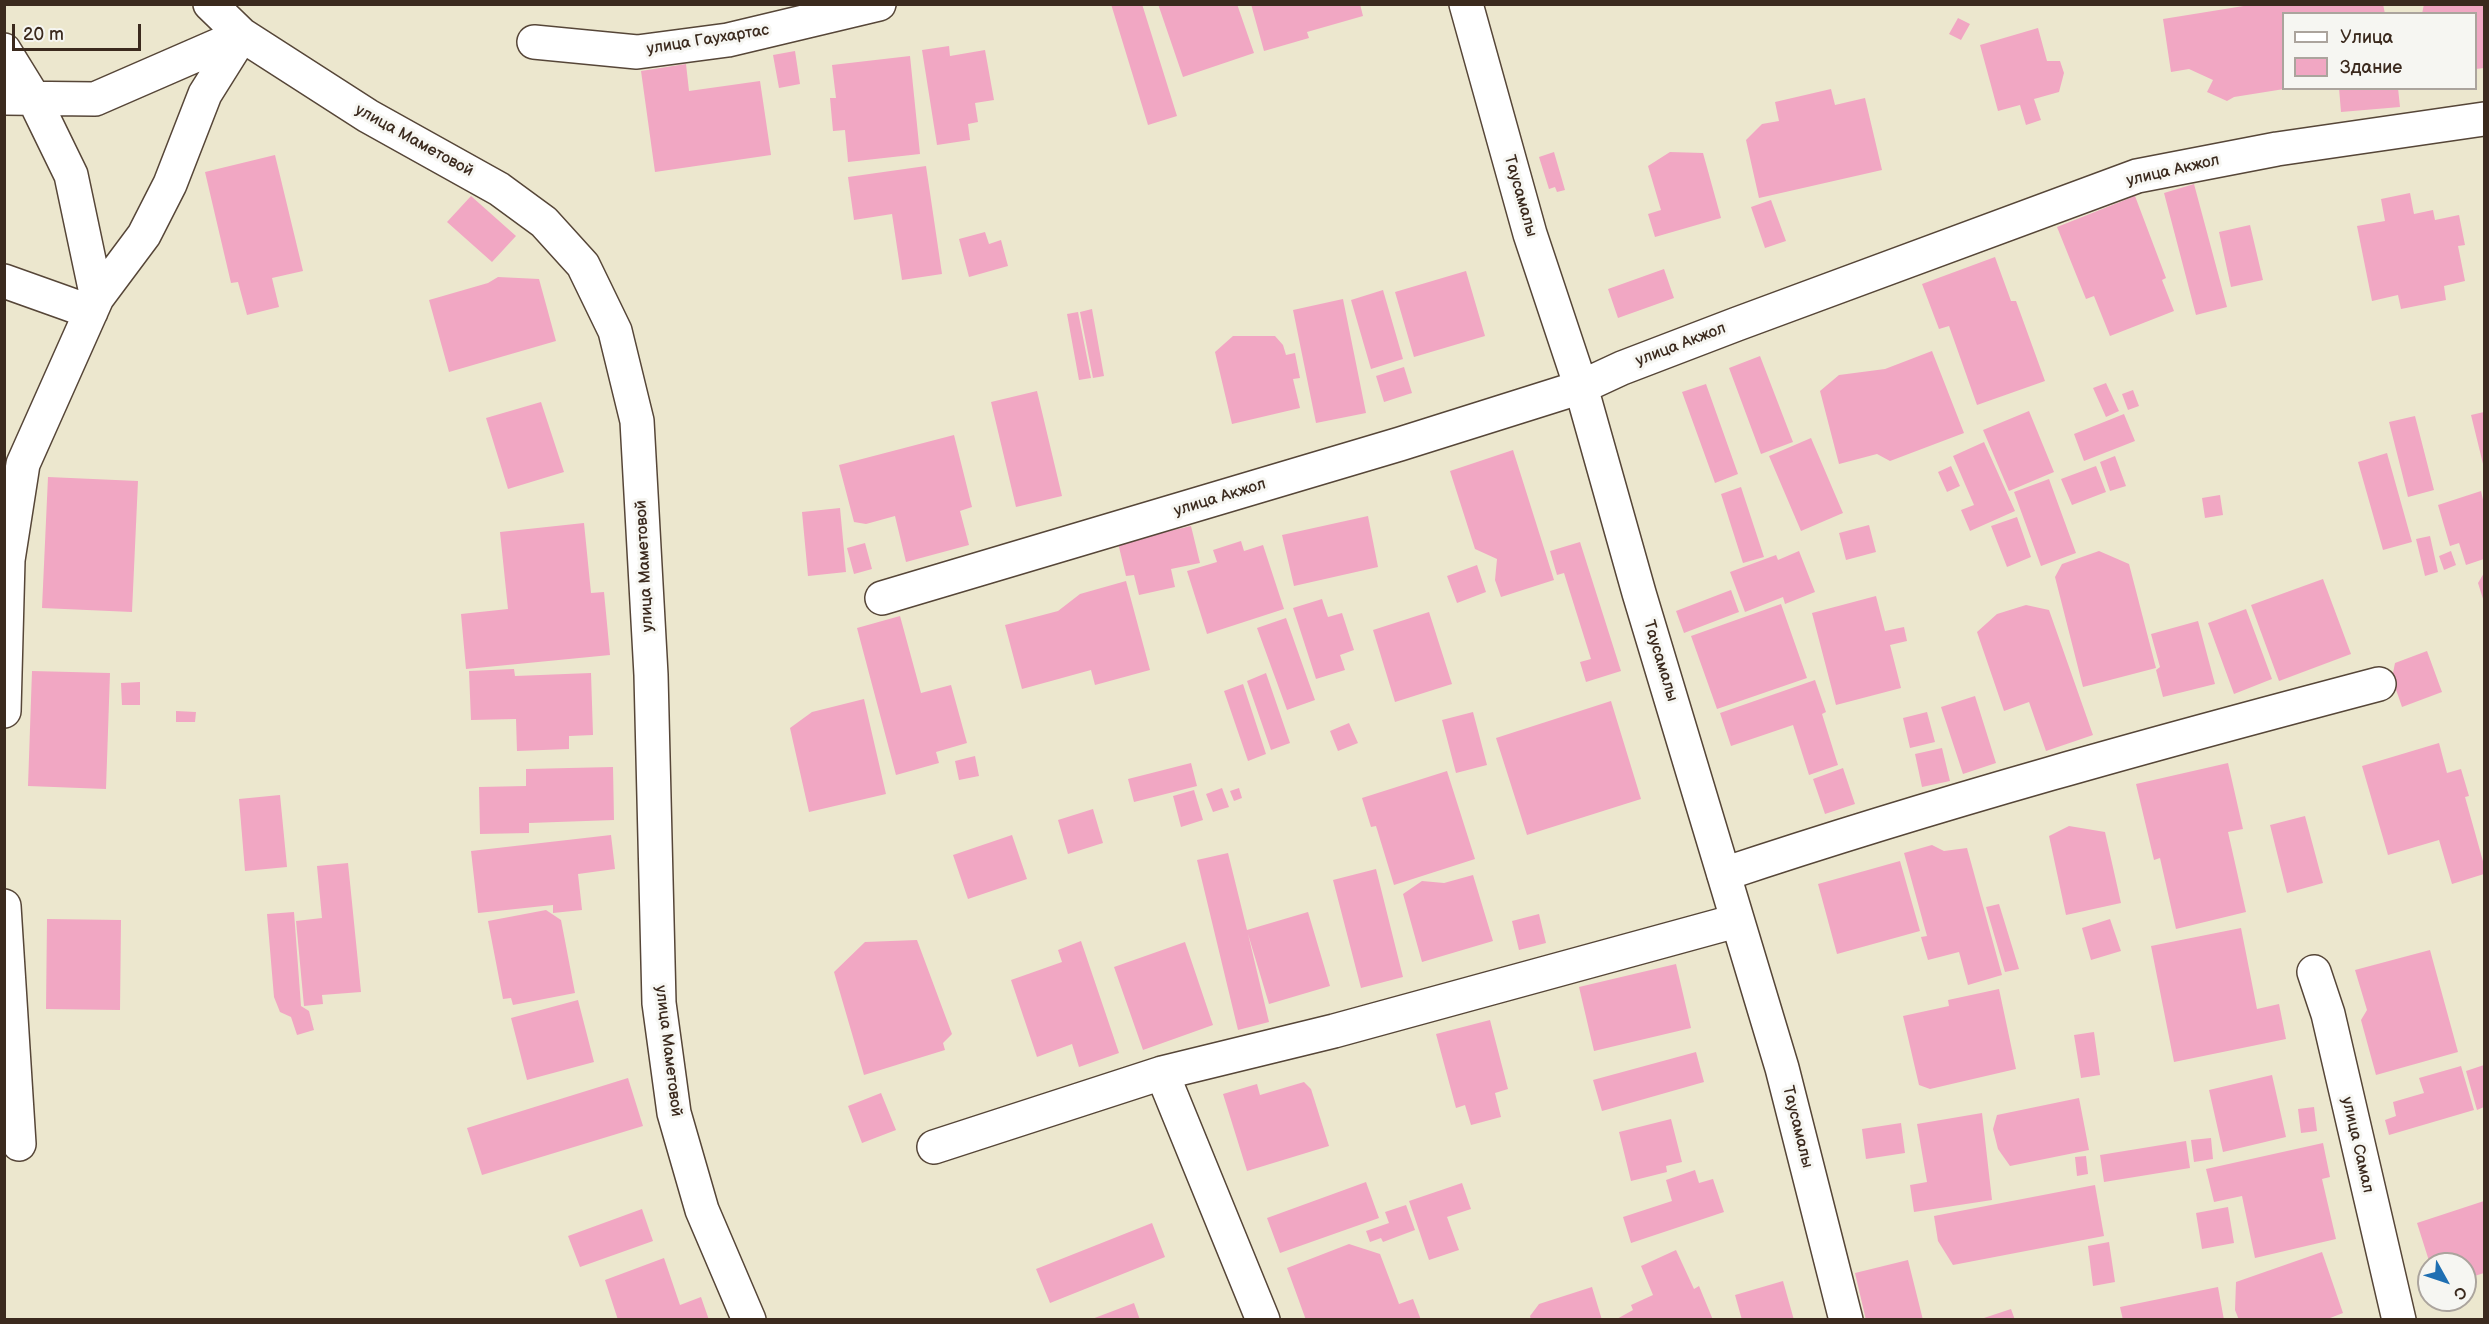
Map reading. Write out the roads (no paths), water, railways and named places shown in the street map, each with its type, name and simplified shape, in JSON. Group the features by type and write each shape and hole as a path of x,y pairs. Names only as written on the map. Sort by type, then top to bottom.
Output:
{"street":[{"name":"улица Маметовой","path":"210,4 242,35 368,117 499,189 544,222 583,265 615,331 637,421 651,675 659,1003 674,1113 680,1135 702,1210 749,1320"},
{"name":"улица Гаухартас","path":"534,42 637,52 728,40 879,4"},
{"name":"Таусамалы","path":"1466,4 1530,234 1581,387 1639,593 1782,1068 1846,1320"},
{"path":"19,98 95,99 242,35"},
{"path":"4,711 6,571 23,464 94,305 144,235 170,184 205,94 242,35"},
{"path":"4,50 19,98 71,175 94,305"},
{"name":"улица Акжол","path":"882,598 1366,454 1581,387 1622,368 1716,332 2138,176 2277,149 2484,118"},
{"path":"4,281 94,305"},
{"path":"1724,874 1832,838 2139,747 2379,684"},
{"path":"4,906 19,1144"},
{"path":"934,1147 1162,1073 1334,1031 1736,921"},
{"name":"улица Самал","path":"2314,972 2328,1014 2399,1320"},
{"path":"1162,1073 1263,1320"}]}
